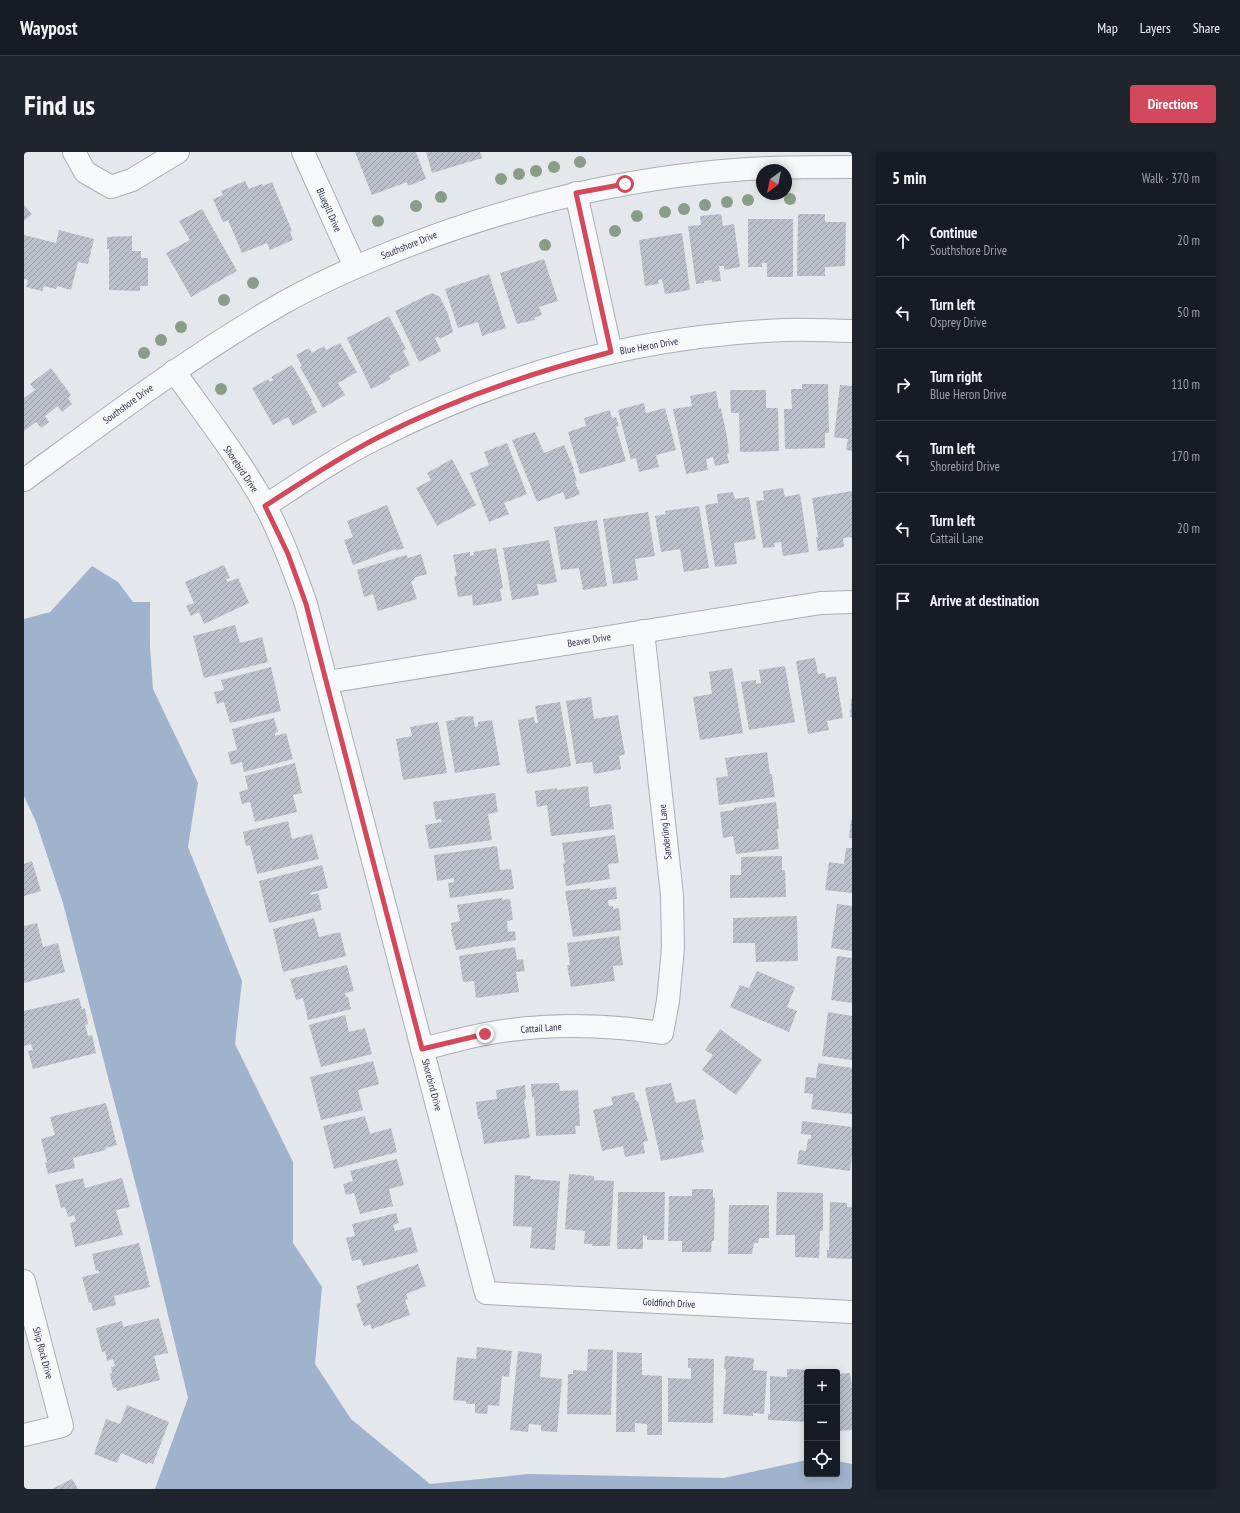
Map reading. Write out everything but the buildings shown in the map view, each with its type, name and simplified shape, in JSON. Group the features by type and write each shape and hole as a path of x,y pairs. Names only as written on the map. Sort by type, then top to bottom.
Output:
{"street":[{"path":"74,152 85,172 111,187 132,180 178,152"},
{"name":"Bluegill Drive","path":"303,152 355,267"},
{"name":"Southshore Drive","path":"24,480 174,371 218,342 285,302 355,267 433,235 500,213 576,193 625,184 703,173 781,167 852,168"},
{"path":"576,193 611,352"},
{"name":"Blue Heron Drive","path":"265,506 318,471 376,438 436,409 499,385 562,365 611,352 663,342 720,335 786,330 852,331"},
{"name":"Shorebird Drive","path":"174,371 250,480 265,506 288,554 306,604 486,1293"},
{"name":"Beaver Drive","path":"327,682 822,603 852,602"},
{"name":"Sanderling Lane","path":"643,631 672,895 673,948 668,1001 662,1033"},
{"name":"Cattail Lane","path":"422,1049 485,1034 538,1027 591,1026 662,1033"},
{"name":"Ship Rock Drive","path":"24,1281 62,1426 24,1435"},
{"name":"Goldfinch Drive","path":"486,1293 852,1312"}],"water":[{"path":"92,566 118,582 133,602 150,602 150,647 153,689 198,783 188,847 242,981 235,1044 293,1162 293,1243 322,1287 315,1364 351,1419 430,1484 529,1474 724,1478 804,1461 804,1477 840,1477 840,1462 852,1464 852,1489 155,1489 188,1398 148,1232 63,903 36,822 24,796 24,619 50,612"}],"route":[{"path":"485,1034 422,1049 306,604 288,554 265,506 318,471 376,438 436,409 499,385 562,365 611,352 576,193 625,184"}]}
